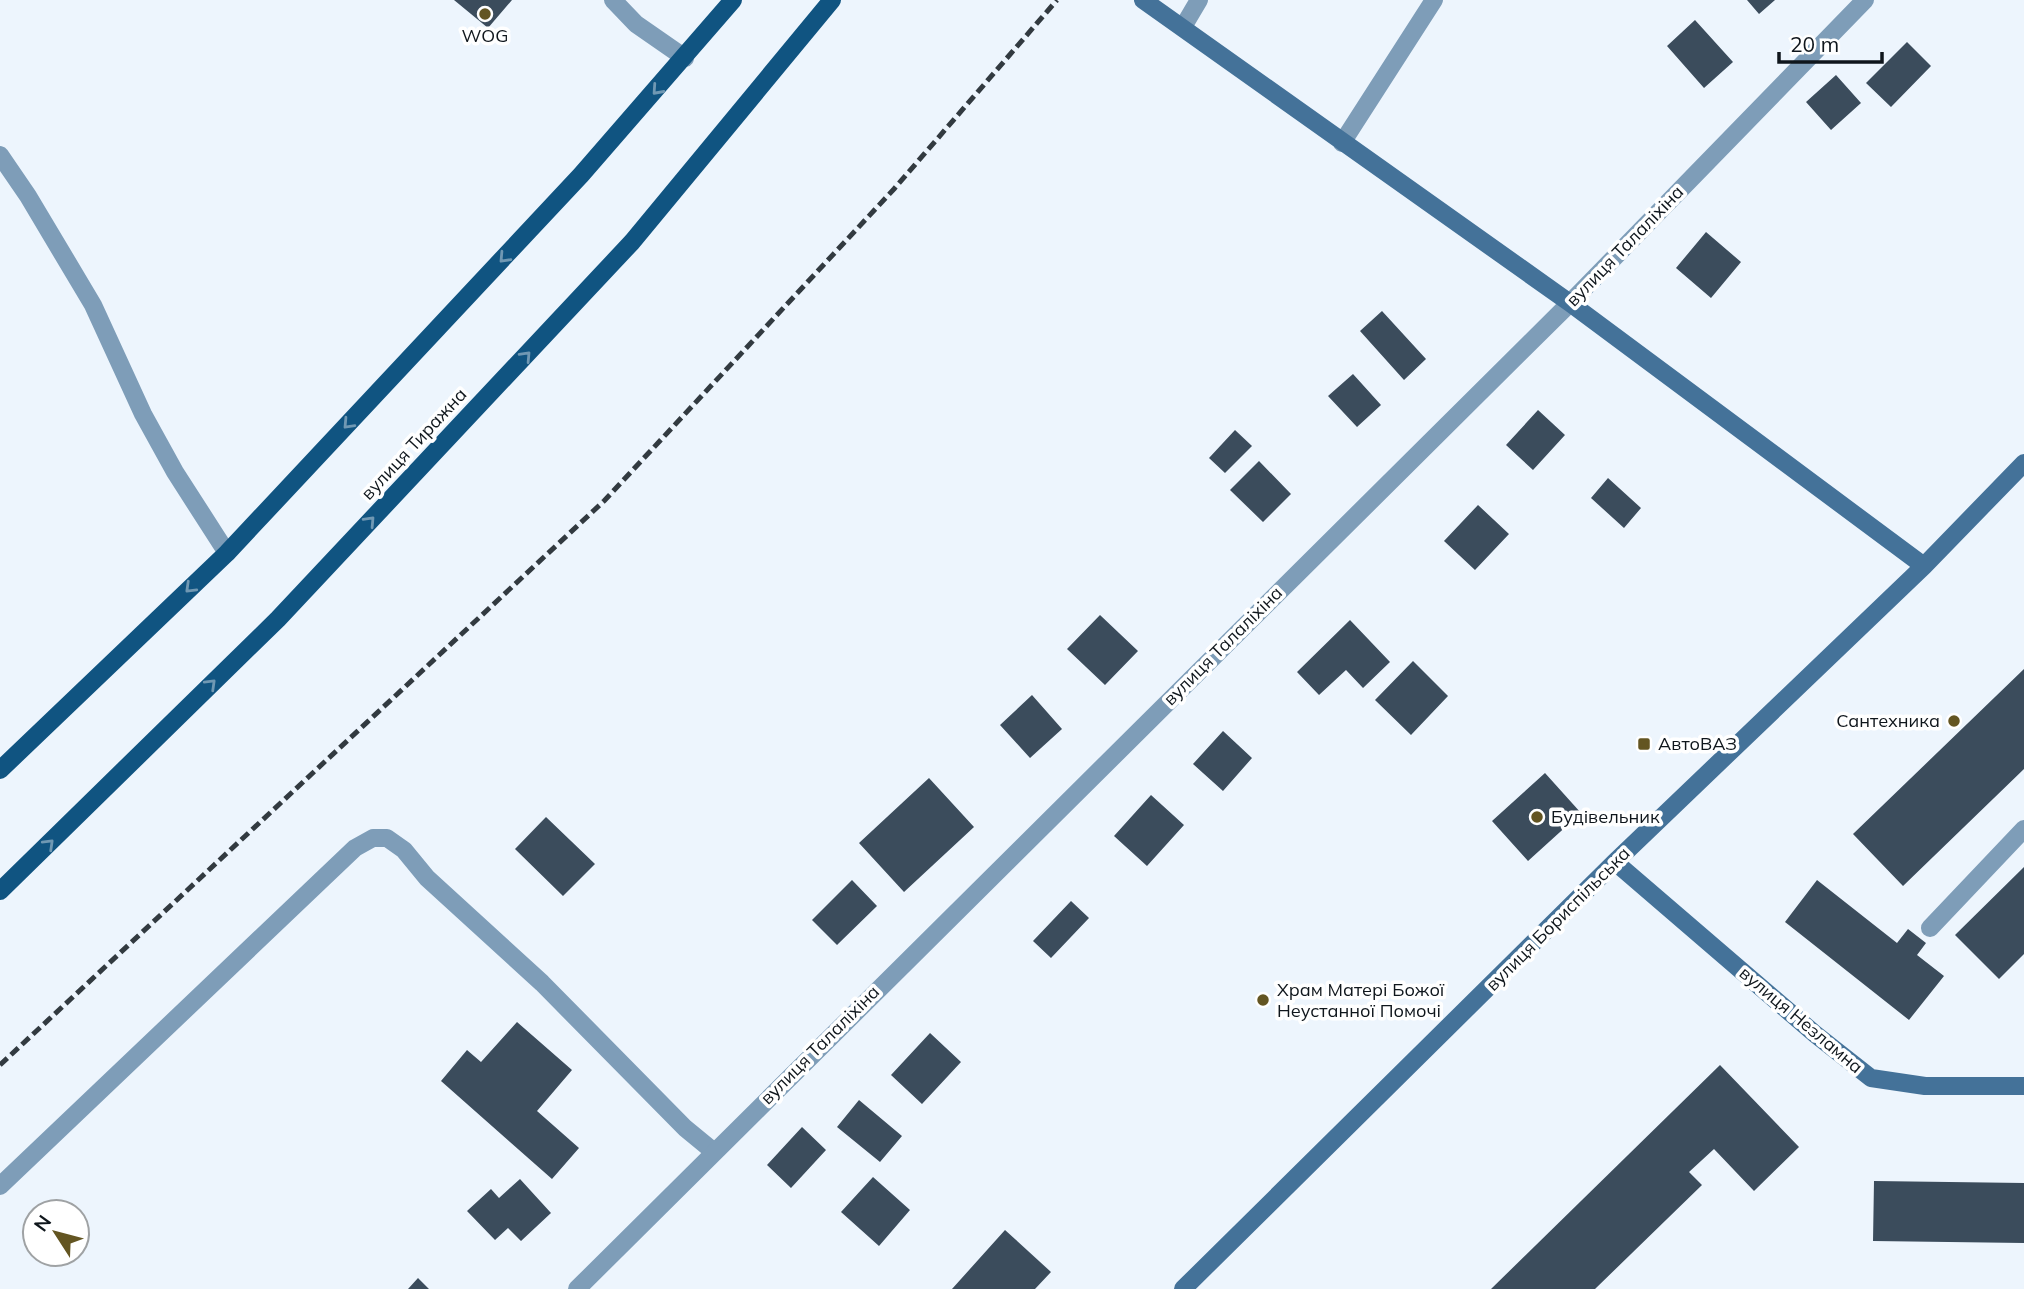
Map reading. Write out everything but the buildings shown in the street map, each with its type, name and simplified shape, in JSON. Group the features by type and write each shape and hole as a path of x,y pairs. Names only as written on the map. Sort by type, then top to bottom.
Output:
{"main road":[{"path":"0,770 227,553 535,225 685,58 733,0"},
{"name":"вулиця Тиражна","path":"0,891 278,619 623,252 832,0"}],"street":[{"path":"613,0 636,23 685,58"},
{"path":"1143,0 1570,303 1924,566"},
{"path":"1183,27 1199,0"},
{"path":"1342,143 1434,0"},
{"name":"вулиця Талаліхіна","path":"577,1289 1570,303 1866,0"},
{"path":"0,155 29,195 93,304 143,414 175,472 227,553"},
{"name":"вулиця Бориспільська","path":"1183,1289 1615,862 1924,566 2024,463"},
{"path":"1930,928 2024,829"},
{"path":"0,1186 355,848 373,838 387,838 404,850 427,878 542,983 685,1128 713,1151"},
{"name":"вулиця Незламна","path":"1615,862 1815,1034 1871,1078 1925,1086 2024,1086"}],"railway":[{"path":"0,1065 604,501 894,189 1057,0"}],"place":[{"name":"WOG","path":"485,14"},
{"name":"Сантехника","path":"1954,721"},
{"name":"АвтоВАЗ","path":"1644,744"},
{"name":"Будівельник","path":"1537,817"},
{"name":"Храм Матері Божої Неустанної Помочі","path":"1263,1000"}]}
